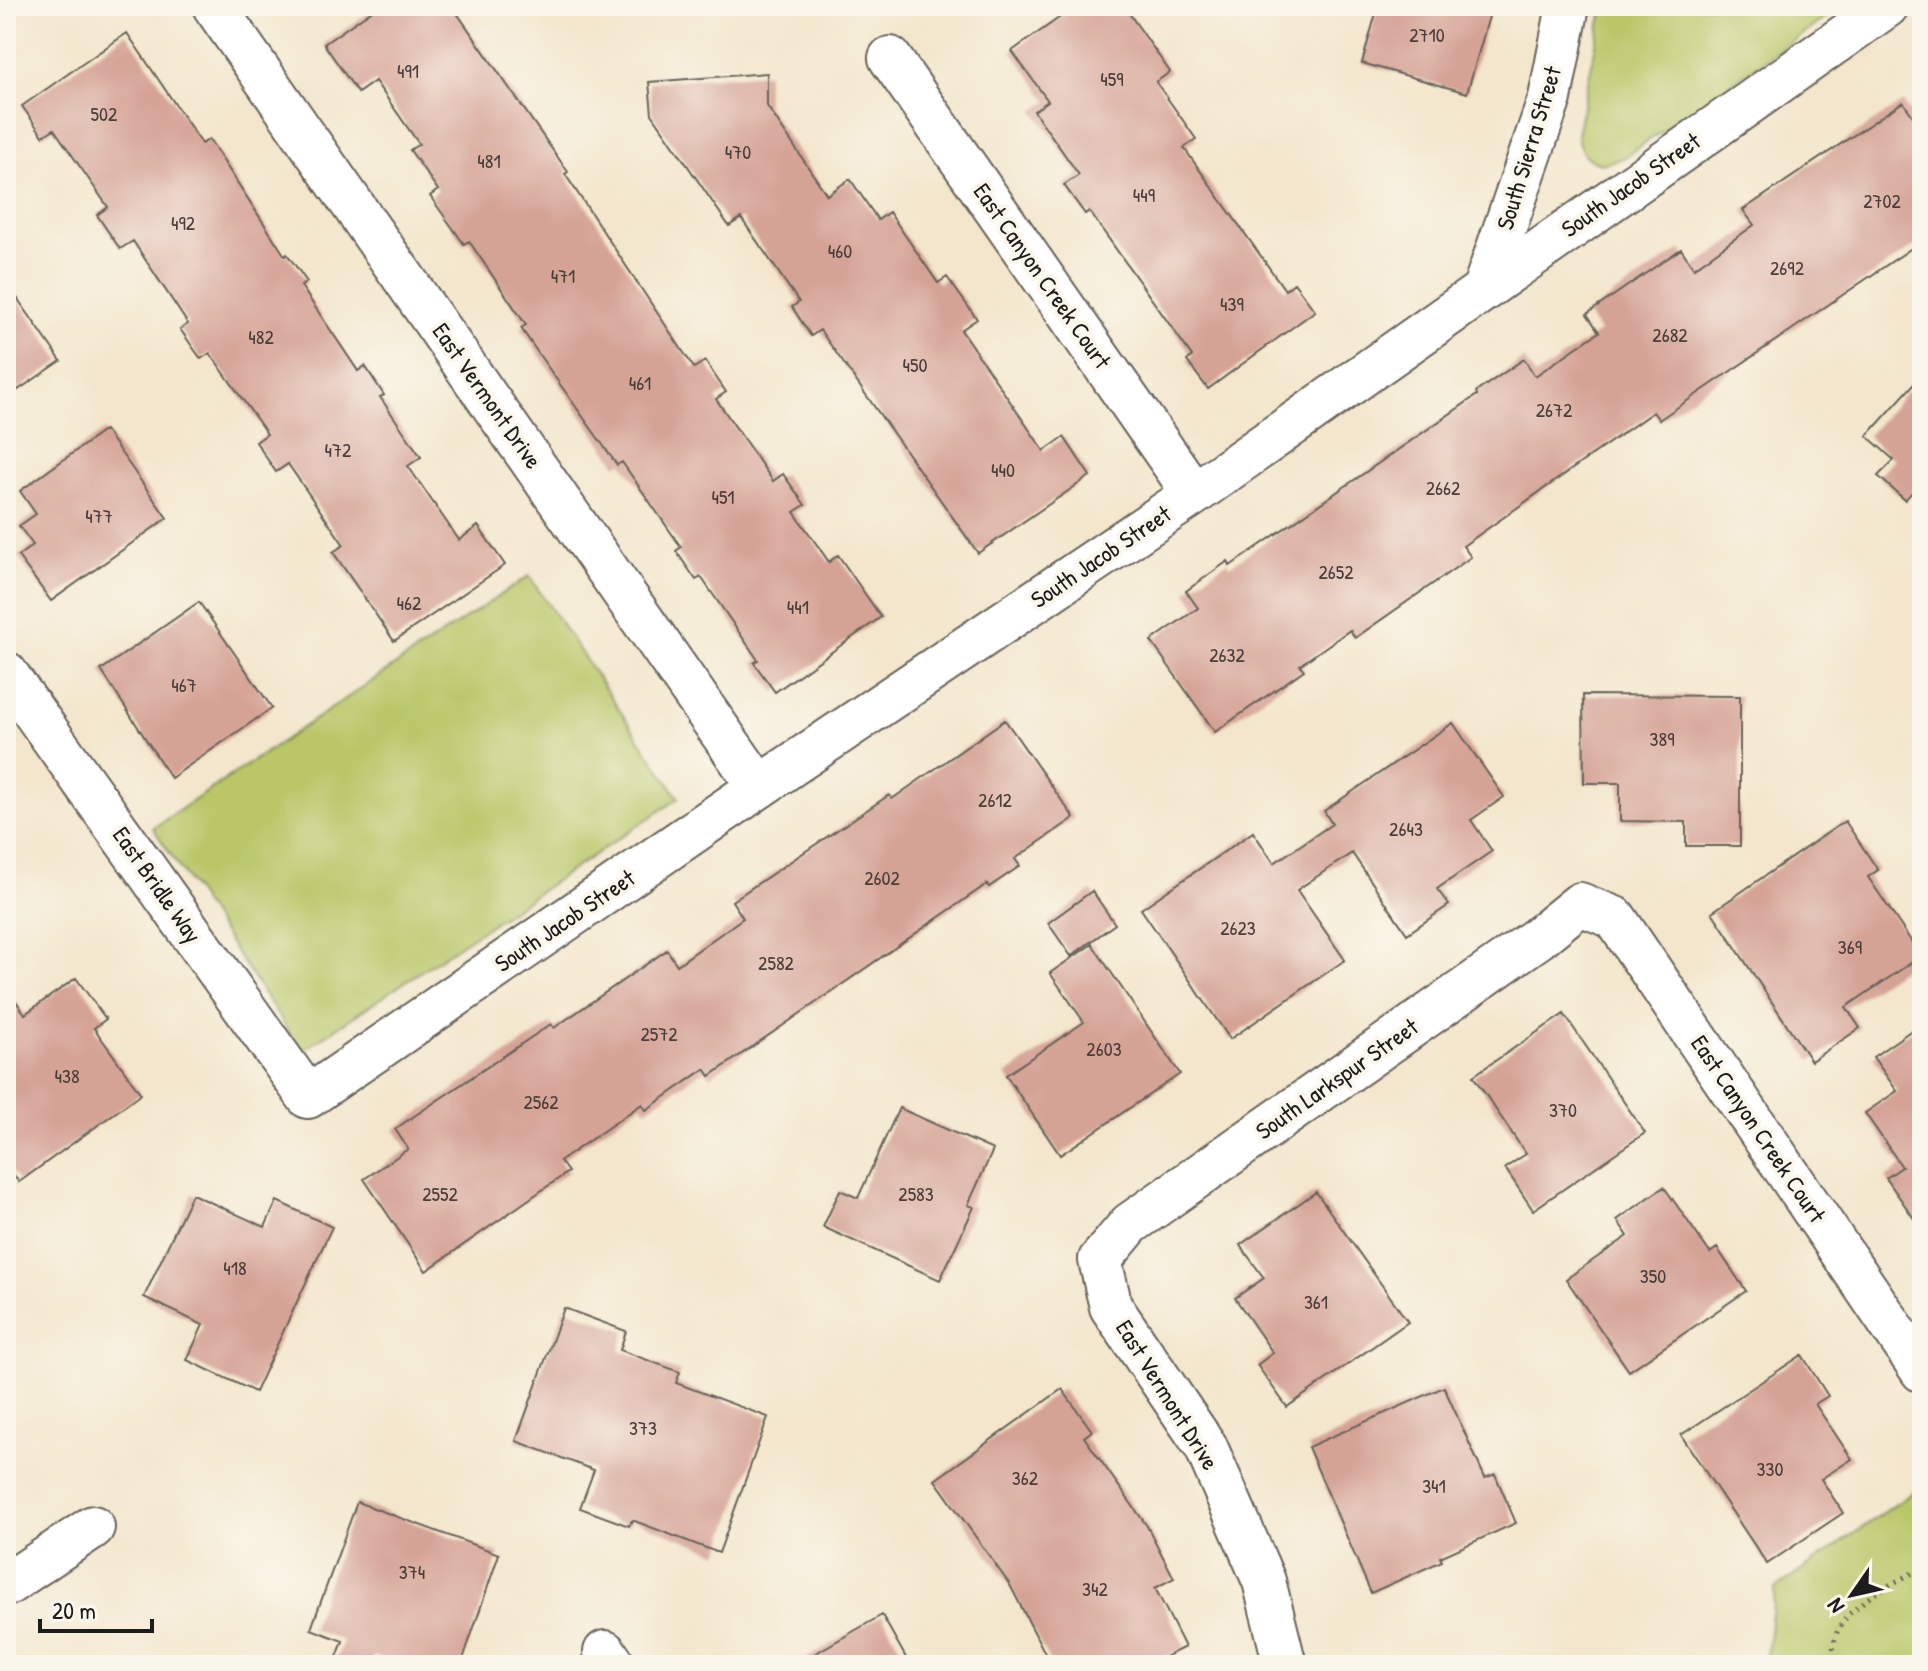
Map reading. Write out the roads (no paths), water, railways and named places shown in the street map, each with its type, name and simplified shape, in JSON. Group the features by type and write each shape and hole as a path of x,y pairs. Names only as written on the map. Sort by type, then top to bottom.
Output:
{"street":[{"name":"East Vermont Drive","path":"214,6 759,787"},
{"name":"South Sierra Street","path":"1484,288 1550,98 1568,6"},
{"name":"South Jacob Street","path":"308,1097 759,787 1194,494 1887,6"},
{"name":"East Canyon Creek Court","path":"890,58 1194,494"},
{"name":"East Bridle Way","path":"6,673 308,1097"},
{"name":"East Canyon Creek Court","path":"1580,904 1615,918 1922,1371"},
{"name":"South Larkspur Street","path":"1100,1260 1130,1224 1538,938 1580,904"},
{"name":"East Vermont Drive","path":"1100,1260 1111,1307 1206,1447 1264,1581 1285,1665"},
{"path":"6,1585 93,1527"}]}
